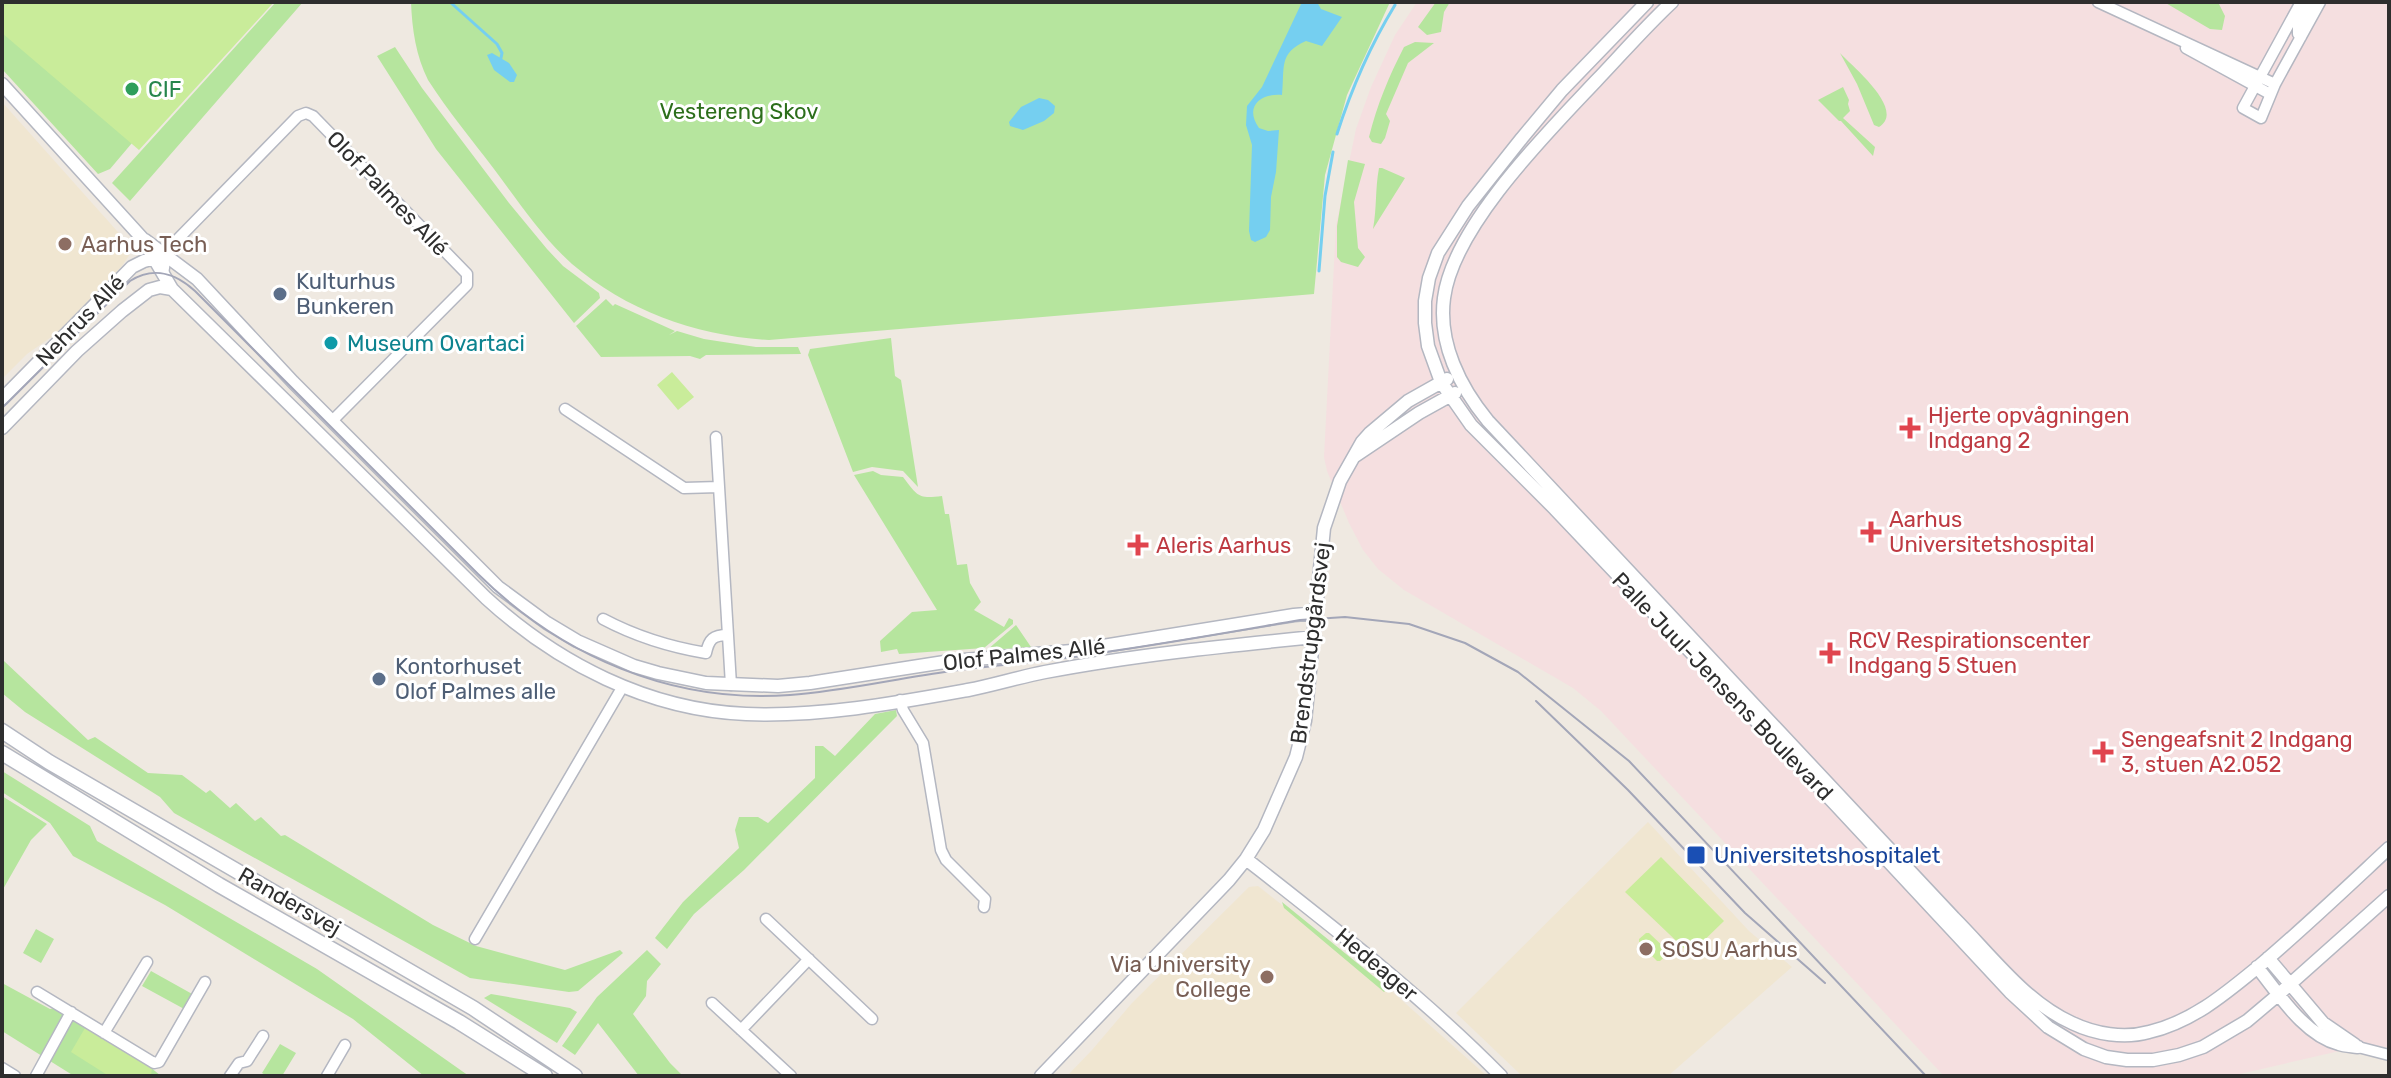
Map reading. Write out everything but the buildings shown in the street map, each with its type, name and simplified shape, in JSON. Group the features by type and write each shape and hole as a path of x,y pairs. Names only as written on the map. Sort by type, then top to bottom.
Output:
{"main road":[{"name":"Randersvej","path":"2,731 49,762 473,1008 575,1076"},
{"name":"Randersvej","path":"2,753 219,885 459,1022 545,1076"}],"street":[{"name":"Palle Juul-Jensens Boulevard","path":"1647,2 1562,90 1468,206 1438,253 1429,278 1425,301 1428,346 1450,389 1488,444 1505,457 2010,992 2048,1027 2084,1049 2106,1057 2153,1060 2203,1047 2247,1021 2389,896"},
{"path":"1450,389 1457,373 1446,340 1443,301 1451,268 1464,242 1482,214 1535,148 1672,2"},
{"path":"2098,2 2213,53 2273,89"},
{"path":"2301,2 2243,108 2261,118 2300,33 2320,2"},
{"path":"2300,33 2309,2"},
{"path":"2283,36 2300,33"},
{"name":"Olof Palmes Allé","path":"2,84 160,257 197,279 332,421 498,587 577,641 634,666 682,679 731,685 778,686 951,661 1053,654 1317,613"},
{"name":"Olof Palmes Allé","path":"160,257 298,116 306,113 313,116 467,274 468,279 467,285 332,421"},
{"name":"Olof Palmes Allé","path":"160,257 163,274 172,289 507,617 566,659 623,686 676,703 745,714 813,713 968,690 1045,672 1190,650 1315,637"},
{"name":"Nehrus Allé","path":"2,399 132,267 160,257"},
{"name":"Nehrus Allé","path":"2,428 77,351 149,290 160,287 172,289"},
{"name":"Palle Juul-Jensens Boulevard","path":"1450,389 1481,426 1530,466 1954,918 2021,986 2057,1015 2091,1030 2112,1035 2147,1033 2180,1022 2208,1006 2268,958 2389,848"},
{"name":"Brendstrupgårdsvej","path":"1041,1076 1229,880 1264,830 1296,757 1305,721 1324,528 1336,491 1370,433 1408,401 1450,389"},
{"name":"Brendstrupgårdsvej","path":"1353,458 1450,389"},
{"path":"565,409 684,488 719,487"},
{"path":"716,437 731,685"},
{"path":"603,619 668,645 706,653 712,638 728,635"},
{"path":"475,939 623,686"},
{"path":"900,700 923,743 941,850 946,860 985,899 984,907"},
{"name":"Hedeager","path":"1246,859 1360,948 1501,1076"},
{"path":"766,919 872,1019"},
{"path":"2268,958 2323,1023 2358,1047"},
{"path":"741,1030 809,959"},
{"path":"104,1033 147,962"},
{"path":"2257,967 2301,1019 2319,1035 2339,1044 2389,1055"},
{"path":"37,992 154,1063 159,1062 205,982"},
{"path":"712,1003 791,1076"},
{"path":"36,1076 71,1012"},
{"path":"230,1076 239,1063 247,1061 263,1036"},
{"path":"327,1076 345,1045"},
{"path":"2,1068 15,1076"}],"shaded area":[{"name":"Aarhus Universitetshospital","path":"1417,2 2389,2 2389,1048 2370,1044 2231,1076 1944,1076 1601,711 1573,688 1404,590 1378,569 1363,550 1349,523 1324,457 1336,225 1356,129 1371,87 1395,35"},
{"name":"Aarhus Tech","path":"2,102 125,240 130,254 57,333 27,354 2,379"},
{"name":"SOSU Aarhus","path":"1648,822 1749,931 1792,967 1668,1076 1522,1076 1456,1013"},
{"name":"Via University College","path":"1258,886 1388,988 1487,1076 1067,1076 1132,1003 1249,887"}],"green space":[{"name":"CIF","path":"2,2 274,2 139,150 2,33"},
{"path":"276,2 303,2 130,201 112,183"},
{"name":"Vestereng Skov","path":"411,2 1390,2 1347,95 1325,175 1314,294 769,340 716,333 664,318 616,295 572,264 531,218 428,80 415,42"},
{"path":"1436,2 1450,2 1444,12 1441,32 1427,35 1418,27"},
{"path":"2164,2 2218,2 2225,16 2222,30 2210,29"},
{"path":"2,22 7,36 132,143 110,169 98,174 2,69"},
{"path":"1415,42 1434,43 1408,63 1386,114 1390,121 1385,138 1381,144 1372,142 1369,137 1388,80 1404,47"},
{"path":"395,47 422,88 547,249 563,266 599,293 600,298 574,323 436,149 377,56"},
{"path":"1840,53 1882,100 1886,120 1879,127 1874,125"},
{"path":"1843,87 1850,111 1843,118 1875,147 1873,156 1818,100"},
{"path":"1348,160 1365,164 1354,202 1358,248 1365,257 1358,267 1341,262 1337,257 1337,226"},
{"path":"1379,168 1405,178 1373,229 1377,183"},
{"path":"606,299 613,306 615,304 675,331 669,335 677,331 704,339 756,347 798,347 801,354 706,355 700,359 690,356 601,357 576,326"},
{"path":"891,338 895,376 901,380 918,487 903,471 872,467 853,472 808,355 810,349"},
{"path":"672,372 694,397 678,410 657,385"},
{"path":"873,471 903,477 915,492 923,496 942,496 945,514 949,514 957,565 967,564 970,583 981,602 974,610 1004,627 1009,618 1013,620 1013,624 984,648 899,654 897,649 881,652 880,641 912,612 937,610 854,475"},
{"path":"1016,625 1031,647 987,650"},
{"path":"4,661 88,740 95,737 148,773 182,775 206,793 210,790 230,808 236,803 255,821 261,817 281,836 285,835 433,925 476,946 565,970 620,950 623,953 578,991 470,978 174,813 160,797 25,712 2,693"},
{"path":"896,710 897,716 744,870 694,914 667,949 655,938 683,902 739,848 735,830 739,817 758,817 768,823 815,778 815,746 823,746 835,756 875,714"},
{"path":"2,771 90,826 97,841 317,969 469,1076 424,1076 353,1019 165,905 73,856 50,823 2,792"},
{"path":"2,796 47,824 31,840 2,891"},
{"path":"1661,857 1724,921 1690,954 1625,892"},
{"path":"1282,902 1388,988 1384,992 1284,908"},
{"path":"36,929 54,939 41,963 23,953"},
{"path":"1646,933 1667,950 1668,954 1660,961 1639,943"},
{"path":"647,950 661,964 647,981 646,996 633,1014 683,1076 639,1076 598,1023 575,1055 562,1046 597,997"},
{"path":"151,971 194,995 186,1010 142,986"},
{"path":"2,983 50,1009 54,1008 144,1062 161,1076 74,1076 2,1031"},
{"path":"491,994 570,1008 577,1012 557,1043 484,998"},
{"path":"85,1028 152,1067 151,1076 109,1076 71,1052"},
{"path":"280,1044 296,1053 282,1076 267,1076 262,1073"}],"water":[{"path":"1302,2 1317,2 1321,9 1342,17 1322,46 1306,41 1291,51 1285,62 1282,95 1267,96 1254,108 1253,114 1259,128 1279,130 1270,230 1266,237 1255,242 1251,240 1249,231 1252,145 1246,125 1247,106 1262,87"},
{"path":"492,53 509,63 517,75 514,82 494,70 487,55"},
{"path":"1039,98 1055,106 1054,113 1023,130 1010,126 1009,122 1021,107"}],"waterway":[{"path":"450,2 497,44 501,58"},
{"path":"1337,134 1362,67 1395,5"},
{"path":"1319,271 1325,196 1333,152"}],"tram line":[{"path":"2,408 130,281 147,274 172,276 195,291 510,603 545,629 621,669 703,691 746,696 811,693 952,671 1116,651 1300,620 1345,617 1409,624 1465,643 1518,672 1629,761 1926,1076"},
{"path":"1536,701 1628,790 1745,913 1825,983"}],"place":[{"name":"CIF","path":"132,89"},
{"name":"Aarhus Tech","path":"65,244"},
{"name":"Kulturhus Bunkeren","path":"280,294"},
{"name":"Museum Ovartaci","path":"331,343"},
{"name":"Hjerte opvågningen Indgang 2","path":"1910,428"},
{"name":"Aarhus Universitetshospital","path":"1871,532"},
{"name":"Aleris Aarhus","path":"1138,545"},
{"name":"RCV Respirationscenter Indgang 5 Stuen","path":"1830,653"},
{"name":"Kontorhuset Olof Palmes alle","path":"379,679"},
{"name":"Sengeafsnit 2 Indgang 3, stuen A2.052","path":"2103,752"},
{"name":"Universitetshospitalet","path":"1696,855"},
{"name":"SOSU Aarhus","path":"1646,949"},
{"name":"Via University College","path":"1267,977"}]}
